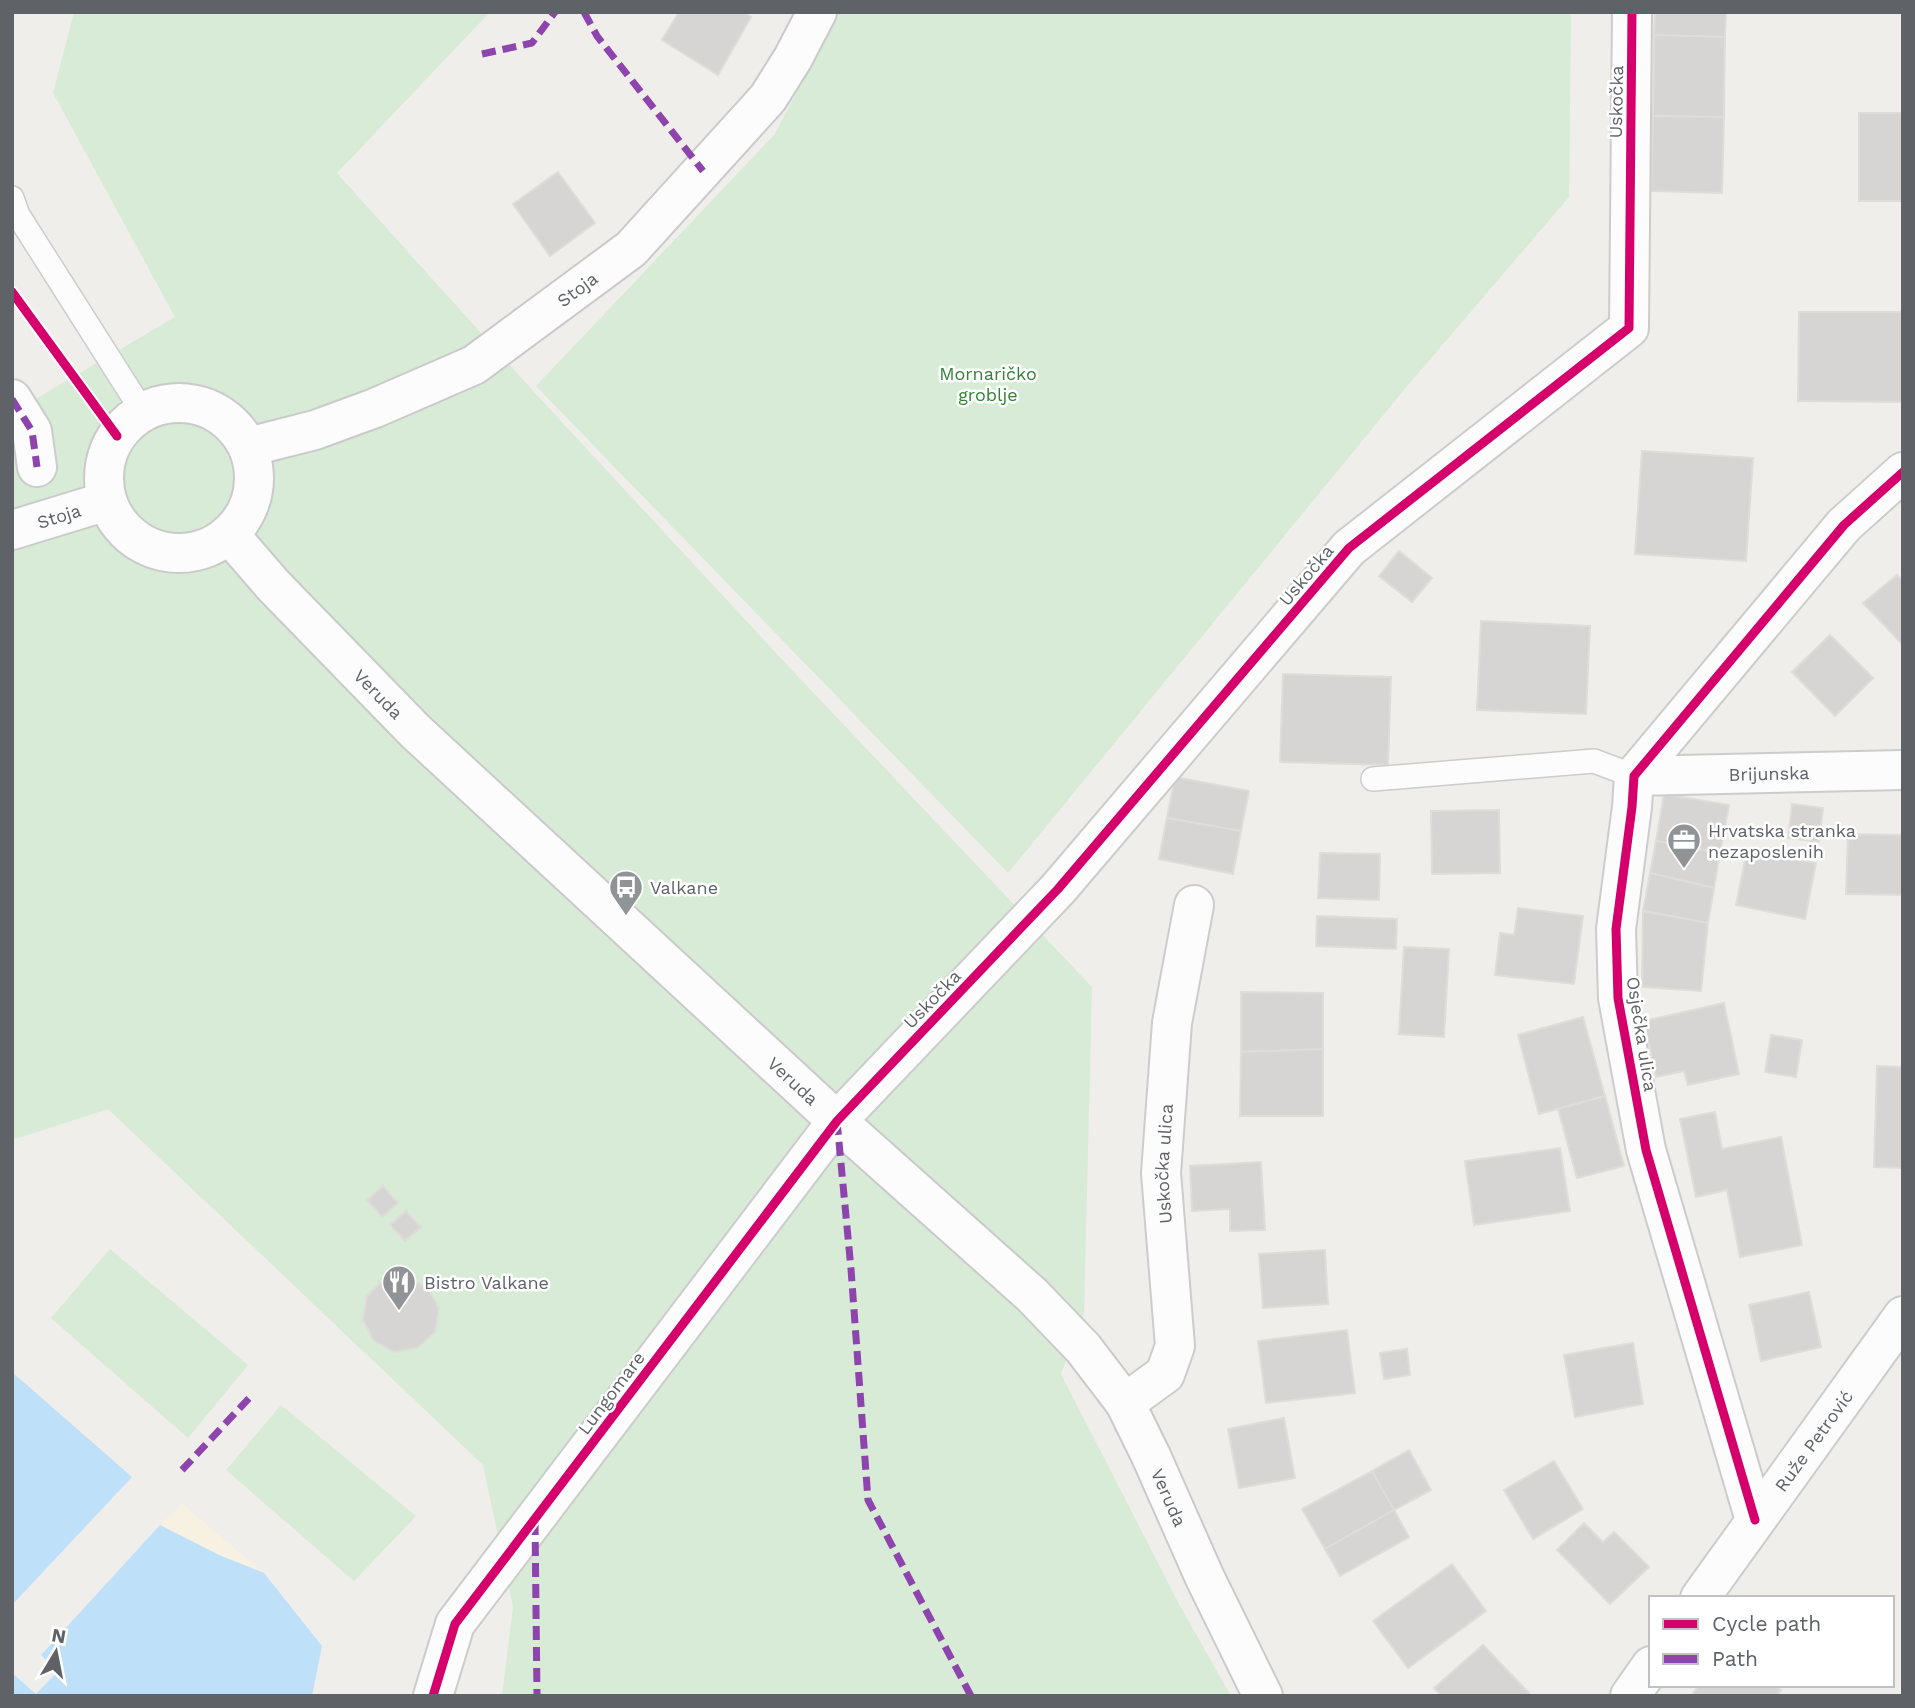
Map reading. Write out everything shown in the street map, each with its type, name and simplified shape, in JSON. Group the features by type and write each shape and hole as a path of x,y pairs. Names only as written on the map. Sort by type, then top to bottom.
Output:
{"street":[{"name":"Stoja","path":"248,447 315,430 375,408 474,365 631,250 768,98 817,12"},
{"name":"Uskočka","path":"837,1121 1058,889 1349,548 1629,328 1632,12"},
{"path":"12,399 32,430 37,467"},
{"path":"174,404 196,405 218,414 235,428 248,447 254,466 254,488 249,507 229,534 205,549 186,553 165,552 146,546 129,535 116,519 107,500 103,478 107,456 117,436 132,419 143,412 174,404"},
{"path":"1634,776 1844,525 1903,472"},
{"name":"Stoja","path":"12,530 107,500"},
{"name":"Veruda","path":"229,534 272,584 415,731 837,1121 1031,1295 1083,1349 1125,1403 1205,1578 1263,1696"},
{"name":"Brijunska","path":"1634,776 1903,770"},
{"name":"Osječka ulica","path":"1634,776 1616,929 1618,998 1646,1150 1755,1520"},
{"name":"Uskočka ulica","path":"1125,1403 1165,1374 1175,1346 1161,1173 1172,1023 1194,905"},
{"name":"Lungomare","path":"433,1696 455,1623 837,1121"},
{"name":"Ruže Petrović","path":"1701,1596 1903,1316"},
{"path":"1629,1696 1649,1669"}],"lane":[{"path":"14,208 143,412"},
{"path":"1373,779 1594,761 1634,776"}],"green space":[{"path":"74,12 490,12 337,173 534,392 1092,987 1084,1314 1061,1374 1180,1606 1231,1696 502,1696 513,1607 483,1465 108,1109 12,1140 12,413 175,317 53,93"},
{"name":"Mornaričko groblje","path":"838,12 1571,12 1569,197 1408,385 1008,873 536,386 775,134"},
{"path":"110,1249 248,1365 188,1438 51,1318"},
{"path":"281,1405 416,1516 354,1581 226,1470"}],"sand":[{"path":"182,1504 264,1573 219,1555 160,1525"}],"water":[{"path":"12,1372 132,1477 12,1605"},
{"path":"160,1525 219,1555 264,1573 322,1646 312,1696 12,1696 12,1673 36,1694 58,1671 41,1655"}],"building":[{"path":"679,12 744,12 751,17 718,75 662,40"},
{"path":"1655,12 1726,12 1725,37 1654,35"},
{"path":"1654,35 1725,37 1724,117 1653,116"},
{"path":"1859,113 1903,113 1903,201 1859,201"},
{"path":"1653,116 1724,117 1722,193 1651,191"},
{"path":"558,172 595,223 550,256 513,204"},
{"path":"1799,312 1903,312 1903,402 1798,401"},
{"path":"1642,451 1753,458 1746,561 1635,554"},
{"path":"1399,551 1432,578 1412,602 1379,576"},
{"path":"1897,575 1903,581 1903,645 1863,603"},
{"path":"1481,621 1590,626 1586,714 1477,710"},
{"path":"1830,635 1873,678 1835,716 1792,672"},
{"path":"1283,674 1391,677 1388,765 1280,762"},
{"path":"1175,777 1249,791 1241,831 1167,818"},
{"path":"1664,794 1729,805 1720,853 1656,841"},
{"path":"1792,804 1823,808 1819,842 1788,838"},
{"path":"1499,810 1500,873 1432,874 1431,811"},
{"path":"1167,818 1241,831 1233,874 1159,859"},
{"path":"1848,834 1903,835 1903,895 1846,894"},
{"path":"1656,841 1720,853 1714,888 1650,873"},
{"path":"1747,850 1816,863 1805,919 1736,905"},
{"path":"1320,853 1380,854 1379,900 1318,898"},
{"path":"1650,873 1714,888 1708,923 1643,911"},
{"path":"1518,908 1583,916 1574,984 1495,975 1500,933 1514,935"},
{"path":"1643,911 1708,923 1701,991 1642,987"},
{"path":"1317,916 1397,919 1396,949 1316,946"},
{"path":"1404,947 1449,949 1444,1037 1399,1034"},
{"path":"1241,992 1323,993 1323,1049 1241,1052"},
{"path":"1724,1003 1739,1074 1688,1085 1684,1071 1656,1077 1644,1021"},
{"path":"1583,1017 1605,1096 1539,1114 1518,1035"},
{"path":"1771,1035 1802,1040 1796,1077 1765,1072"},
{"path":"1323,1049 1323,1116 1240,1116 1241,1052"},
{"path":"1877,1066 1903,1067 1903,1168 1874,1167"},
{"path":"1605,1096 1624,1166 1577,1178 1558,1109"},
{"path":"1715,1112 1722,1149 1781,1137 1802,1245 1740,1257 1727,1190 1696,1197 1680,1119"},
{"path":"1560,1148 1570,1211 1474,1225 1465,1161"},
{"path":"1261,1162 1265,1230 1230,1231 1230,1209 1192,1211 1190,1166"},
{"path":"383,1186 398,1203 382,1217 367,1200"},
{"path":"406,1211 421,1227 405,1241 390,1225"},
{"path":"1325,1250 1328,1304 1263,1308 1259,1254"},
{"path":"408,1277 428,1288 439,1309 435,1332 417,1348 394,1352 373,1340 363,1319 367,1296 384,1279"},
{"path":"1809,1292 1821,1347 1761,1361 1749,1305"},
{"path":"1347,1330 1355,1393 1266,1403 1258,1341"},
{"path":"1633,1343 1643,1404 1575,1417 1564,1355"},
{"path":"1407,1349 1410,1375 1384,1379 1380,1353"},
{"path":"1284,1418 1295,1478 1239,1488 1228,1429"},
{"path":"1409,1450 1431,1490 1394,1510 1372,1471"},
{"path":"1554,1461 1583,1509 1533,1539 1504,1490"},
{"path":"1372,1471 1394,1510 1325,1549 1302,1509"},
{"path":"1394,1510 1409,1537 1340,1576 1325,1549"},
{"path":"1584,1523 1603,1542 1614,1532 1649,1567 1610,1604 1557,1550"},
{"path":"1452,1564 1486,1611 1408,1668 1373,1621"},
{"path":"1483,1645 1532,1696 1442,1696 1434,1688"},
{"path":"1698,1687 1776,1687 1781,1690 1777,1696 1691,1696"}],"marked path":[{"path":"482,54 532,43 555,12"},
{"path":"584,12 597,36 703,171"},
{"path":"12,399 32,431 37,467"},
{"path":"837,1121 868,1500 971,1696"},
{"path":"182,1470 252,1395"},
{"path":"535,1521 537,1696"}],"cycle path":[{"path":"433,1696 455,1624 837,1121 1058,889 1349,548 1629,328 1632,12"},
{"path":"12,292 117,436"},
{"path":"1755,1520 1646,1150 1618,998 1616,929 1634,776 1844,525 1903,472"}],"place":[{"name":"Hrvatska stranka nezaposlenih","path":"1684,870"},
{"name":"Valkane","path":"626,917"},
{"name":"Bistro Valkane","path":"399,1312"}]}
